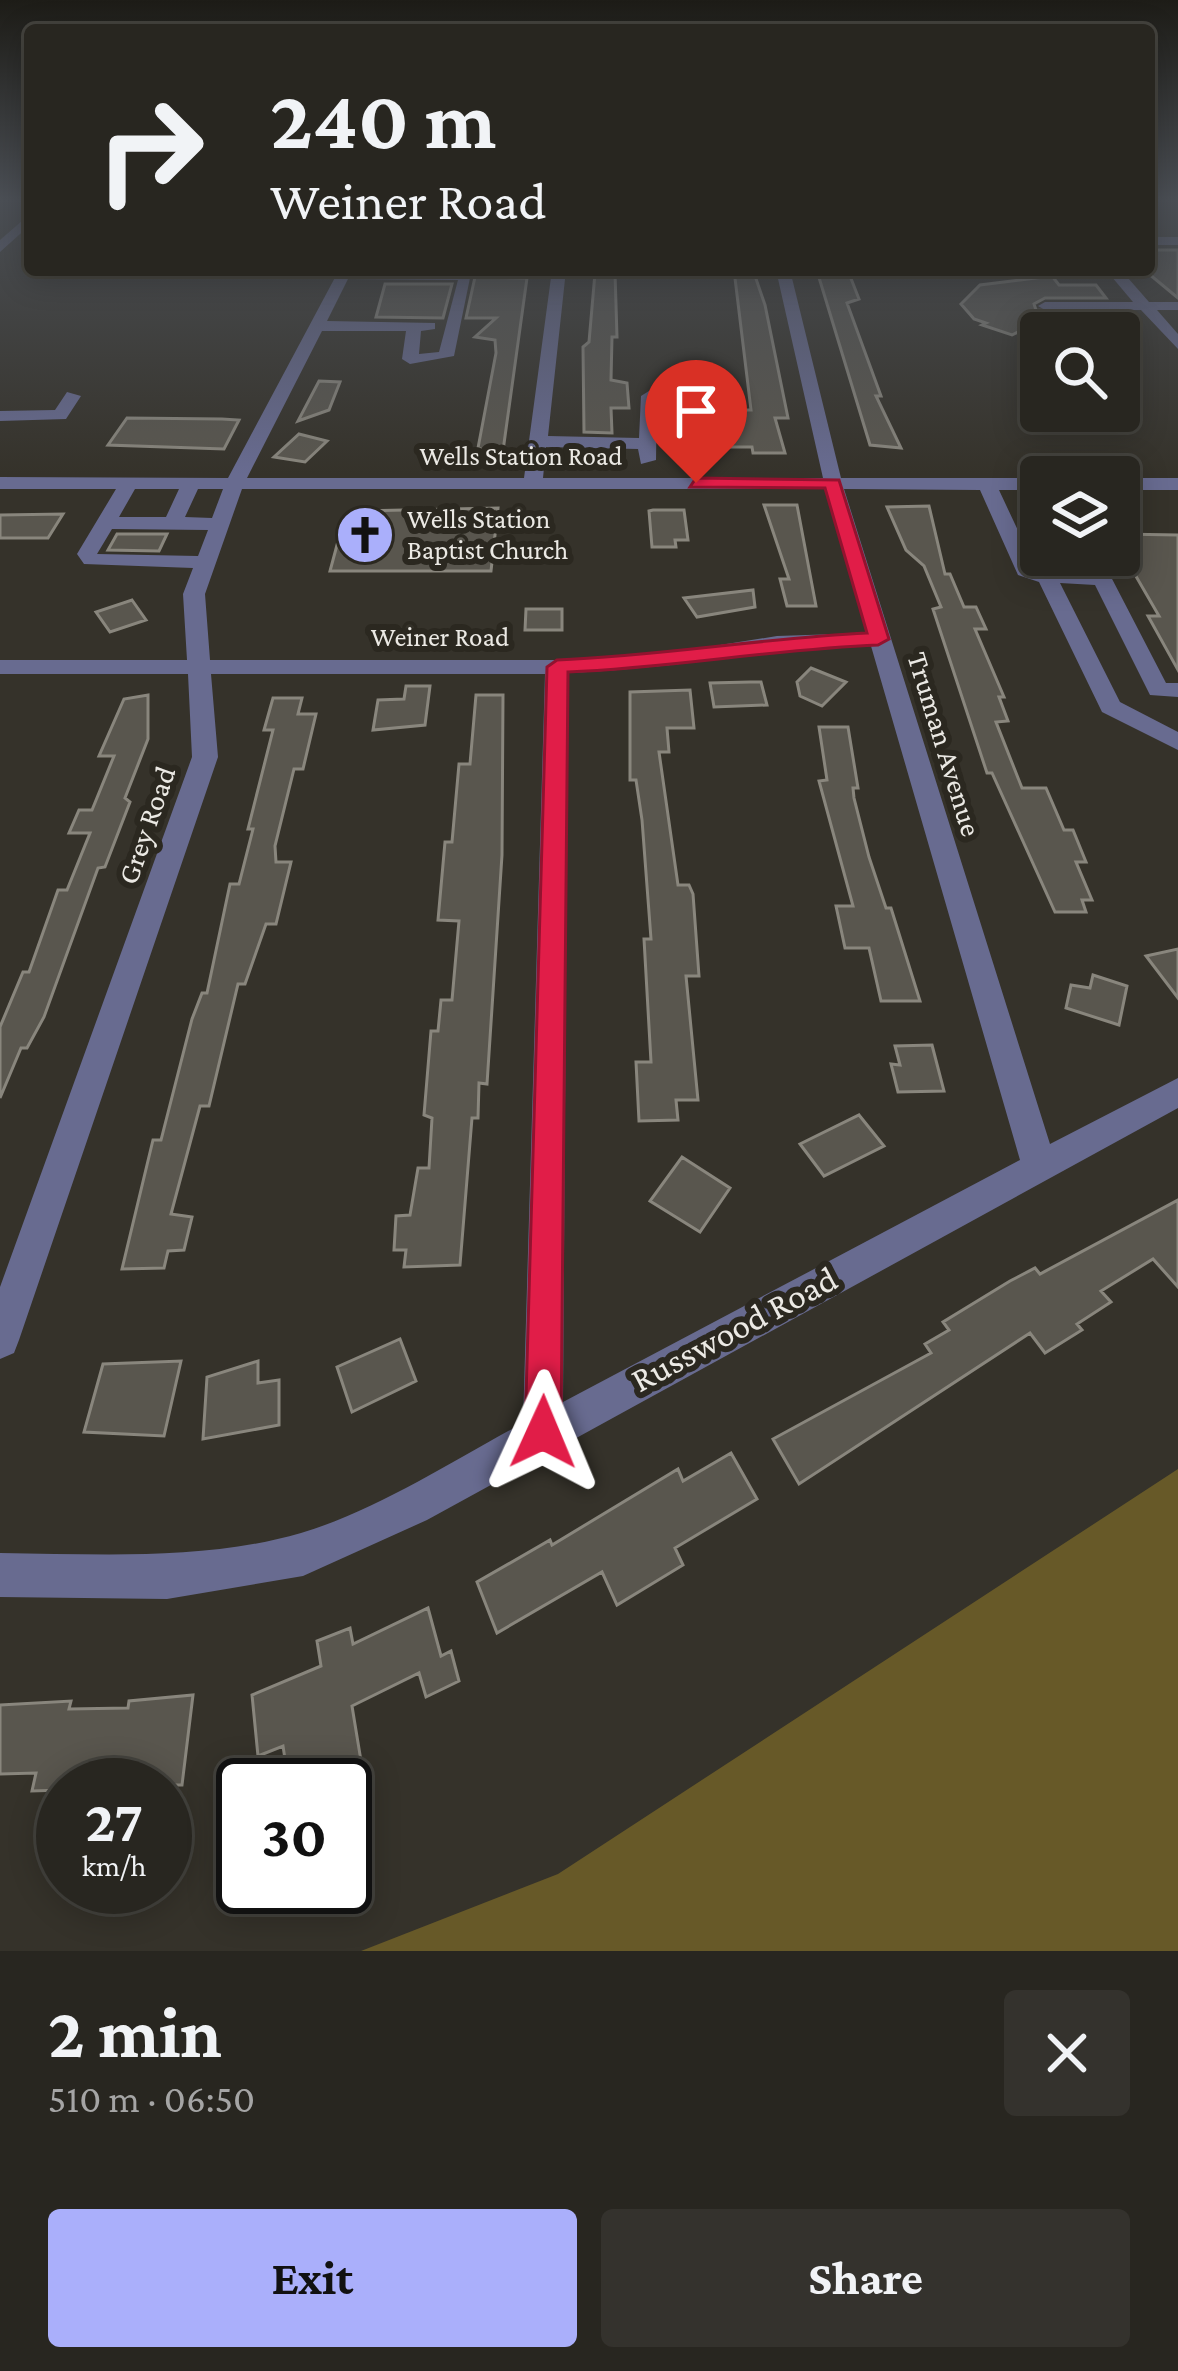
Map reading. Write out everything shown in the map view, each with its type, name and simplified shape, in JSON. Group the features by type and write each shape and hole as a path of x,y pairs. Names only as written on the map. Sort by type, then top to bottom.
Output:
{"street":[{"name":"Grey Road","path":"0,1340 205,757 194,595 235,483 316,326 342,292"},
{"path":"405,292 410,293"},
{"path":"414,326 410,359 446,356 463,292"},
{"path":"533,483 556,292"},
{"name":"Truman Avenue","path":"788,292 832,483 1039,1165"},
{"path":"1133,292 1178,344"},
{"path":"1046,306 1178,306"},
{"path":"316,326 456,326"},
{"path":"0,416 60,415 73,396"},
{"path":"649,396 650,483"},
{"path":"538,441 647,444"},
{"name":"Wells Station Road","path":"0,483 1020,484"},
{"path":"129,483 87,554 91,560 206,562"},
{"path":"173,523 191,483"},
{"path":"986,484 1028,575 1103,579 1168,690"},
{"path":"1140,484 1178,484"},
{"path":"106,523 220,524"},
{"path":"1047,578 1110,707 1178,742"},
{"name":"Weiner Road","path":"0,667 557,667 651,663 777,643 878,639"},
{"path":"543,1432 557,667"},
{"path":"1100,689 1168,690"},
{"name":"Russwood Road","path":"0,1575 167,1577 303,1554 412,1505 1178,1092"}],"shaded area":[{"path":"1178,1469 1178,1951 361,1951 558,1874"}],"building":[{"path":"383,292 450,292 443,318 376,317"},
{"path":"472,292 525,292 502,458 478,448 496,353 495,340 475,337 496,318 466,318"},
{"path":"593,292 616,292 617,337 612,337 611,380 627,383 629,408 611,408 612,433 584,432 583,347 589,342"},
{"path":"737,292 761,292 765,305 788,418 775,418 785,453 753,453 752,447 678,447 671,390 703,390 706,410 751,410"},
{"path":"823,292 856,292 859,299 847,303 881,396 876,396 901,448 870,445"},
{"path":"973,292 1101,292 1106,298 1045,298 1034,304 1036,310 1078,312 1020,312 1020,331 1012,335 974,319 961,304"},
{"path":"319,381 340,382 329,410 298,421"},
{"path":"127,418 239,420 224,449 108,445"},
{"path":"299,434 327,441 305,462 274,457"},
{"path":"764,505 797,505 816,606 787,606 780,579 789,579"},
{"path":"929,506 945,574 950,574 964,607 976,607 986,629 975,629 1004,697 999,697 1008,721 996,722 1022,788 1046,788 1064,830 1073,830 1086,862 1076,862 1092,900 1082,900 1086,912 1055,912 992,773 987,773 933,609 941,607 924,566 906,550 887,507"},
{"path":"498,508 491,571 330,571 344,519 356,519 358,511"},
{"path":"684,510 688,540 675,540 676,547 652,547 649,511"},
{"path":"63,514 48,538 0,538 0,515"},
{"path":"117,534 167,534 159,551 108,550"},
{"path":"1140,534 1178,535 1178,670 1148,616 1159,616 1136,576 1140,576"},
{"path":"753,590 755,607 697,617 684,598"},
{"path":"132,600 146,620 110,632 96,612"},
{"path":"526,609 562,609 562,630 525,630"},
{"path":"811,668 846,682 822,706 800,696 797,682"},
{"path":"761,682 767,705 714,707 710,683"},
{"path":"406,686 430,686 425,725 373,730 378,700 404,699"},
{"path":"690,690 694,728 667,728 669,752 659,752 678,885 689,885 693,894 699,976 686,976 698,1100 676,1100 678,1120 639,1121 636,1062 651,1062 644,939 651,939 642,820 636,780 630,780 630,692"},
{"path":"148,695 148,739 125,798 130,802 105,867 98,868 44,1017 27,1048 21,1048 0,1098 0,1027 23,972 29,972 58,890 67,890 90,833 69,833 79,810 92,810 114,756 99,756 124,699"},
{"path":"476,695 503,695 502,855 487,1084 479,1083 478,1118 472,1118 460,1265 404,1267 406,1250 394,1250 396,1216 410,1215 418,1168 429,1168 432,1118 424,1115 431,1031 438,1031 441,1000 452,1000 459,921 438,920 445,842 452,842 459,764 470,764"},
{"path":"273,698 302,698 298,714 316,714 303,769 294,769 275,846 276,862 291,862 276,924 266,924 245,984 238,984 209,1106 200,1106 171,1214 192,1217 184,1250 168,1251 164,1268 122,1269 153,1140 161,1140 192,1019 202,993 207,993 230,884 239,884 273,730 264,730"},
{"path":"819,727 848,727 858,788 853,788 854,798 869,857 886,908 891,908 920,1001 881,1001 869,948 845,948 836,906 853,906 819,781 827,780"},
{"path":"1178,949 1178,998 1146,956"},
{"path":"1093,975 1127,986 1119,1025 1066,1008 1071,985 1090,988"},
{"path":"932,1045 944,1091 898,1092 891,1064 900,1065 895,1046"},
{"path":"859,1115 884,1146 824,1176 800,1144"},
{"path":"682,1157 730,1188 700,1232 650,1201"},
{"path":"1178,1200 1178,1287 1153,1259 1101,1291 1111,1302 1077,1324 1082,1330 1045,1353 1030,1333 799,1484 773,1439 931,1353 925,1344 949,1330 943,1322 1010,1281 1035,1268 1040,1274"},
{"path":"400,1339 416,1381 352,1412 337,1367"},
{"path":"181,1361 164,1436 84,1432 103,1364"},
{"path":"258,1361 258,1383 279,1380 279,1425 203,1439 207,1377"},
{"path":"731,1453 757,1499 675,1548 683,1565 617,1605 602,1572 497,1633 477,1582 550,1540 552,1545 678,1469 683,1481"},
{"path":"428,1608 441,1656 451,1651 459,1681 426,1697 419,1673 352,1706 361,1758 285,1758 283,1746 258,1756 252,1695 321,1666 317,1641 350,1628 353,1644"},
{"path":"193,1695 185,1758 36,1758 36,1773 0,1774 0,1705 71,1701 69,1709 128,1708 129,1701"}],"place":[{"name":"Wells Station Baptist Church","path":"365,535"}],"route":[{"path":"543,1432 557,667 651,663 777,643 878,639 832,483 696,483"}]}
